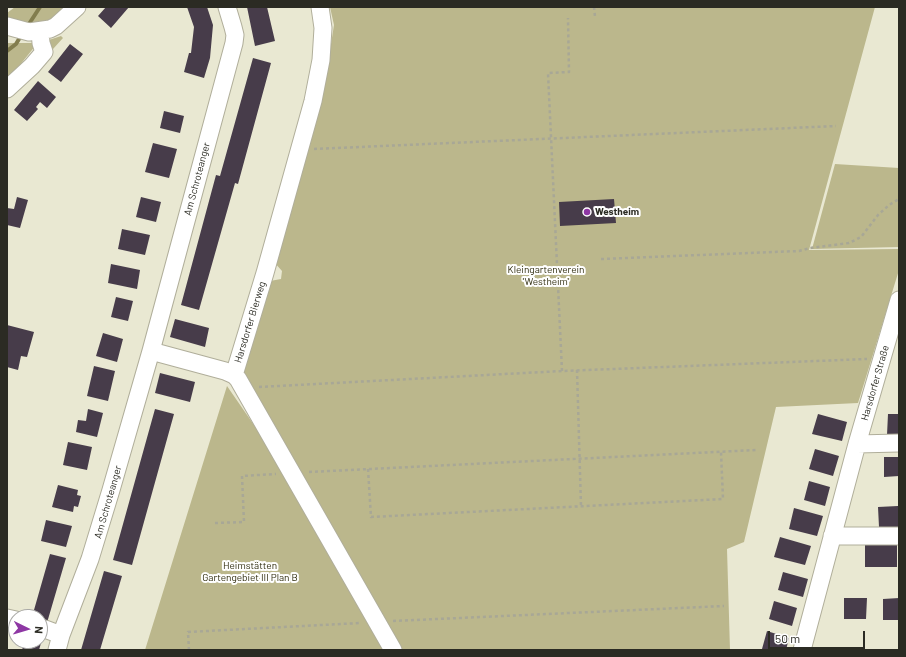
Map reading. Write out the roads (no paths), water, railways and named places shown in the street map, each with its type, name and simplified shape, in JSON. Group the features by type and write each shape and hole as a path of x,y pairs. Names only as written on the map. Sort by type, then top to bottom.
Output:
{"street":[{"path":"7,26 35,31 56,26 78,7"},
{"name":"Am Schroteanger","path":"59,642 94,549 151,351 234,43 234,32 227,7"},
{"name":"Harsdorfer Bierweg","path":"238,382 313,102 320,60 323,28 320,7"},
{"path":"7,89 32,66 44,52 35,31"},
{"name":"Harsdorfer Straße","path":"802,650 857,444 899,300"},
{"path":"151,351 225,371 238,382 393,650"},
{"path":"857,444 899,443"},
{"path":"832,536 899,536"},
{"path":"48,632 59,642"}],"waterway":[{"path":"27,27 40,7"},
{"path":"7,51 16,44 22,34"}],"place":[{"name":"Westheim","path":"587,212"}],"park label":[{"name":"Kleingartenverein 'Westheim'","path":"546,276"},
{"name":"Heimstätten Gartengebiet III Plan B","path":"250,572"}]}
